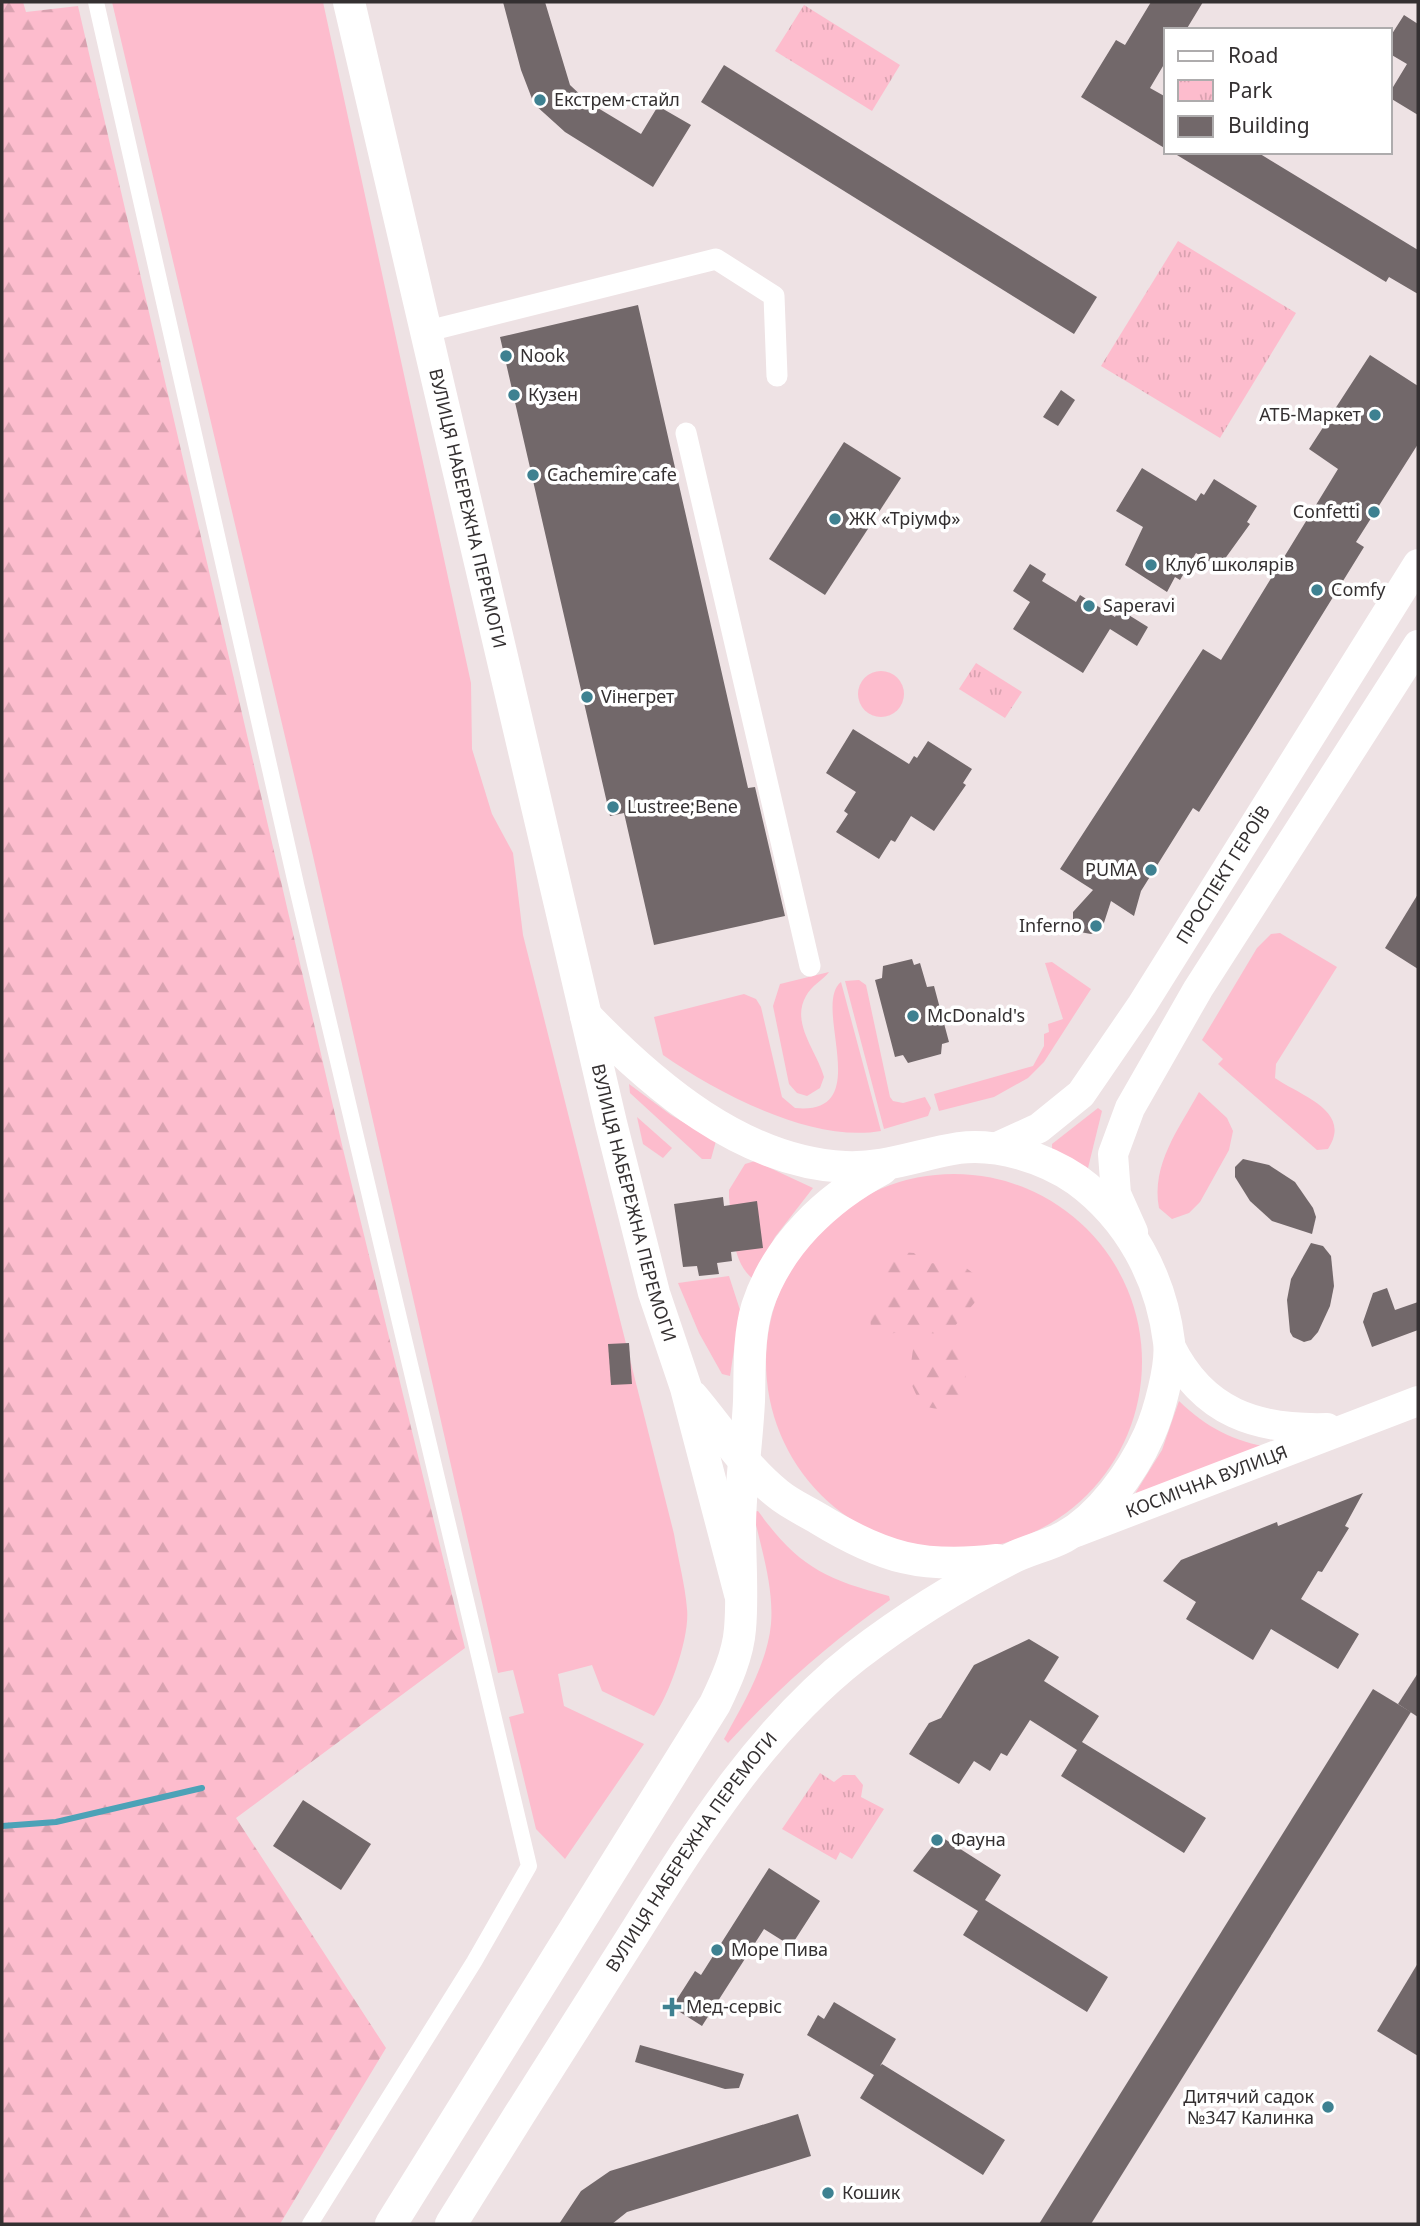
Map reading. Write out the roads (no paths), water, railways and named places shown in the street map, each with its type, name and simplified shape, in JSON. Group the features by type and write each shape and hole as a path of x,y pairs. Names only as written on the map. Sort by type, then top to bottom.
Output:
{"main road":[{"name":"ВУЛИЦЯ НАБЕРЕЖНА ПЕРЕМОГИ","path":"349,2 586,1016 654,1293 686,1388 740,1594"},
{"name":"ПРОСПЕКТ ГЕРОЇВ","path":"993,1149 1039,1128 1081,1094 1142,1005 1418,564"},
{"path":"1136,1239 1116,1194 1114,1154 1130,1108 1198,989 1418,645"},
{"name":"ВУЛИЦЯ НАБЕРЕЖНА ПЕРЕМОГИ","path":"451,2224 708,1818 775,1732 854,1658 922,1610 1012,1558 1066,1536 1100,1507 1128,1472 1150,1434 1163,1392 1170,1346 1161,1308 1136,1239 1107,1204 1072,1177 1032,1157 993,1149 963,1147 893,1164 847,1167 811,1162 742,1138 661,1087 586,1016"},
{"name":"ВУЛИЦЯ НАБЕРЕЖНА ПЕРЕМОГИ","path":"391,2224 715,1704 729,1674 740,1631 740,1508 749,1400 748,1367 755,1318 770,1278 815,1215 849,1187 893,1164"},
{"name":"КОСМІЧНА ВУЛИЦЯ","path":"1170,1346 1198,1387 1222,1408 1258,1423 1288,1429 1348,1428"},
{"name":"ВУЛИЦЯ НАБЕРЕЖНА ПЕРЕМОГИ","path":"686,1388 744,1459 778,1494 869,1548 918,1562 956,1565 1012,1558"},
{"name":"ВУЛИЦЯ НАБЕРЕЖНА ПЕРЕМОГИ","path":"749,1400 759,1438 790,1490 828,1524"},
{"name":"КОСМІЧНА ВУЛИЦЯ","path":"1066,1536 1418,1401"}],"street":[{"path":"96,2 296,884 529,1866 310,2224"},
{"path":"428,331 716,259 774,296 777,376"},
{"path":"686,433 810,965"}],"waterway":[{"path":"2,1826 56,1822 202,1788"}],"place":[{"name":"Екстрем-стайл","path":"540,100"},
{"name":"Nook","path":"506,356"},
{"name":"Кузен","path":"514,395"},
{"name":"АТБ-Маркет","path":"1375,415"},
{"name":"Cachemire cafe","path":"533,475"},
{"name":"Confetti","path":"1374,512"},
{"name":"ЖК «Тріумф»","path":"835,519"},
{"name":"Клуб школярів","path":"1151,565"},
{"name":"Comfy","path":"1317,590"},
{"name":"Saperavi","path":"1089,606"},
{"name":"Vінегрет","path":"587,697"},
{"name":"Lustree;Bene","path":"613,807"},
{"name":"PUMA","path":"1151,870"},
{"name":"Inferno","path":"1096,926"},
{"name":"McDonald's","path":"913,1016"},
{"name":"Фауна","path":"937,1840"},
{"name":"Море Пива","path":"717,1950"},
{"name":"Мед-сервіс","path":"672,2007"},
{"name":"Дитячий садок №347 Калинка","path":"1328,2107"},
{"name":"Кошик","path":"828,2193"}]}
